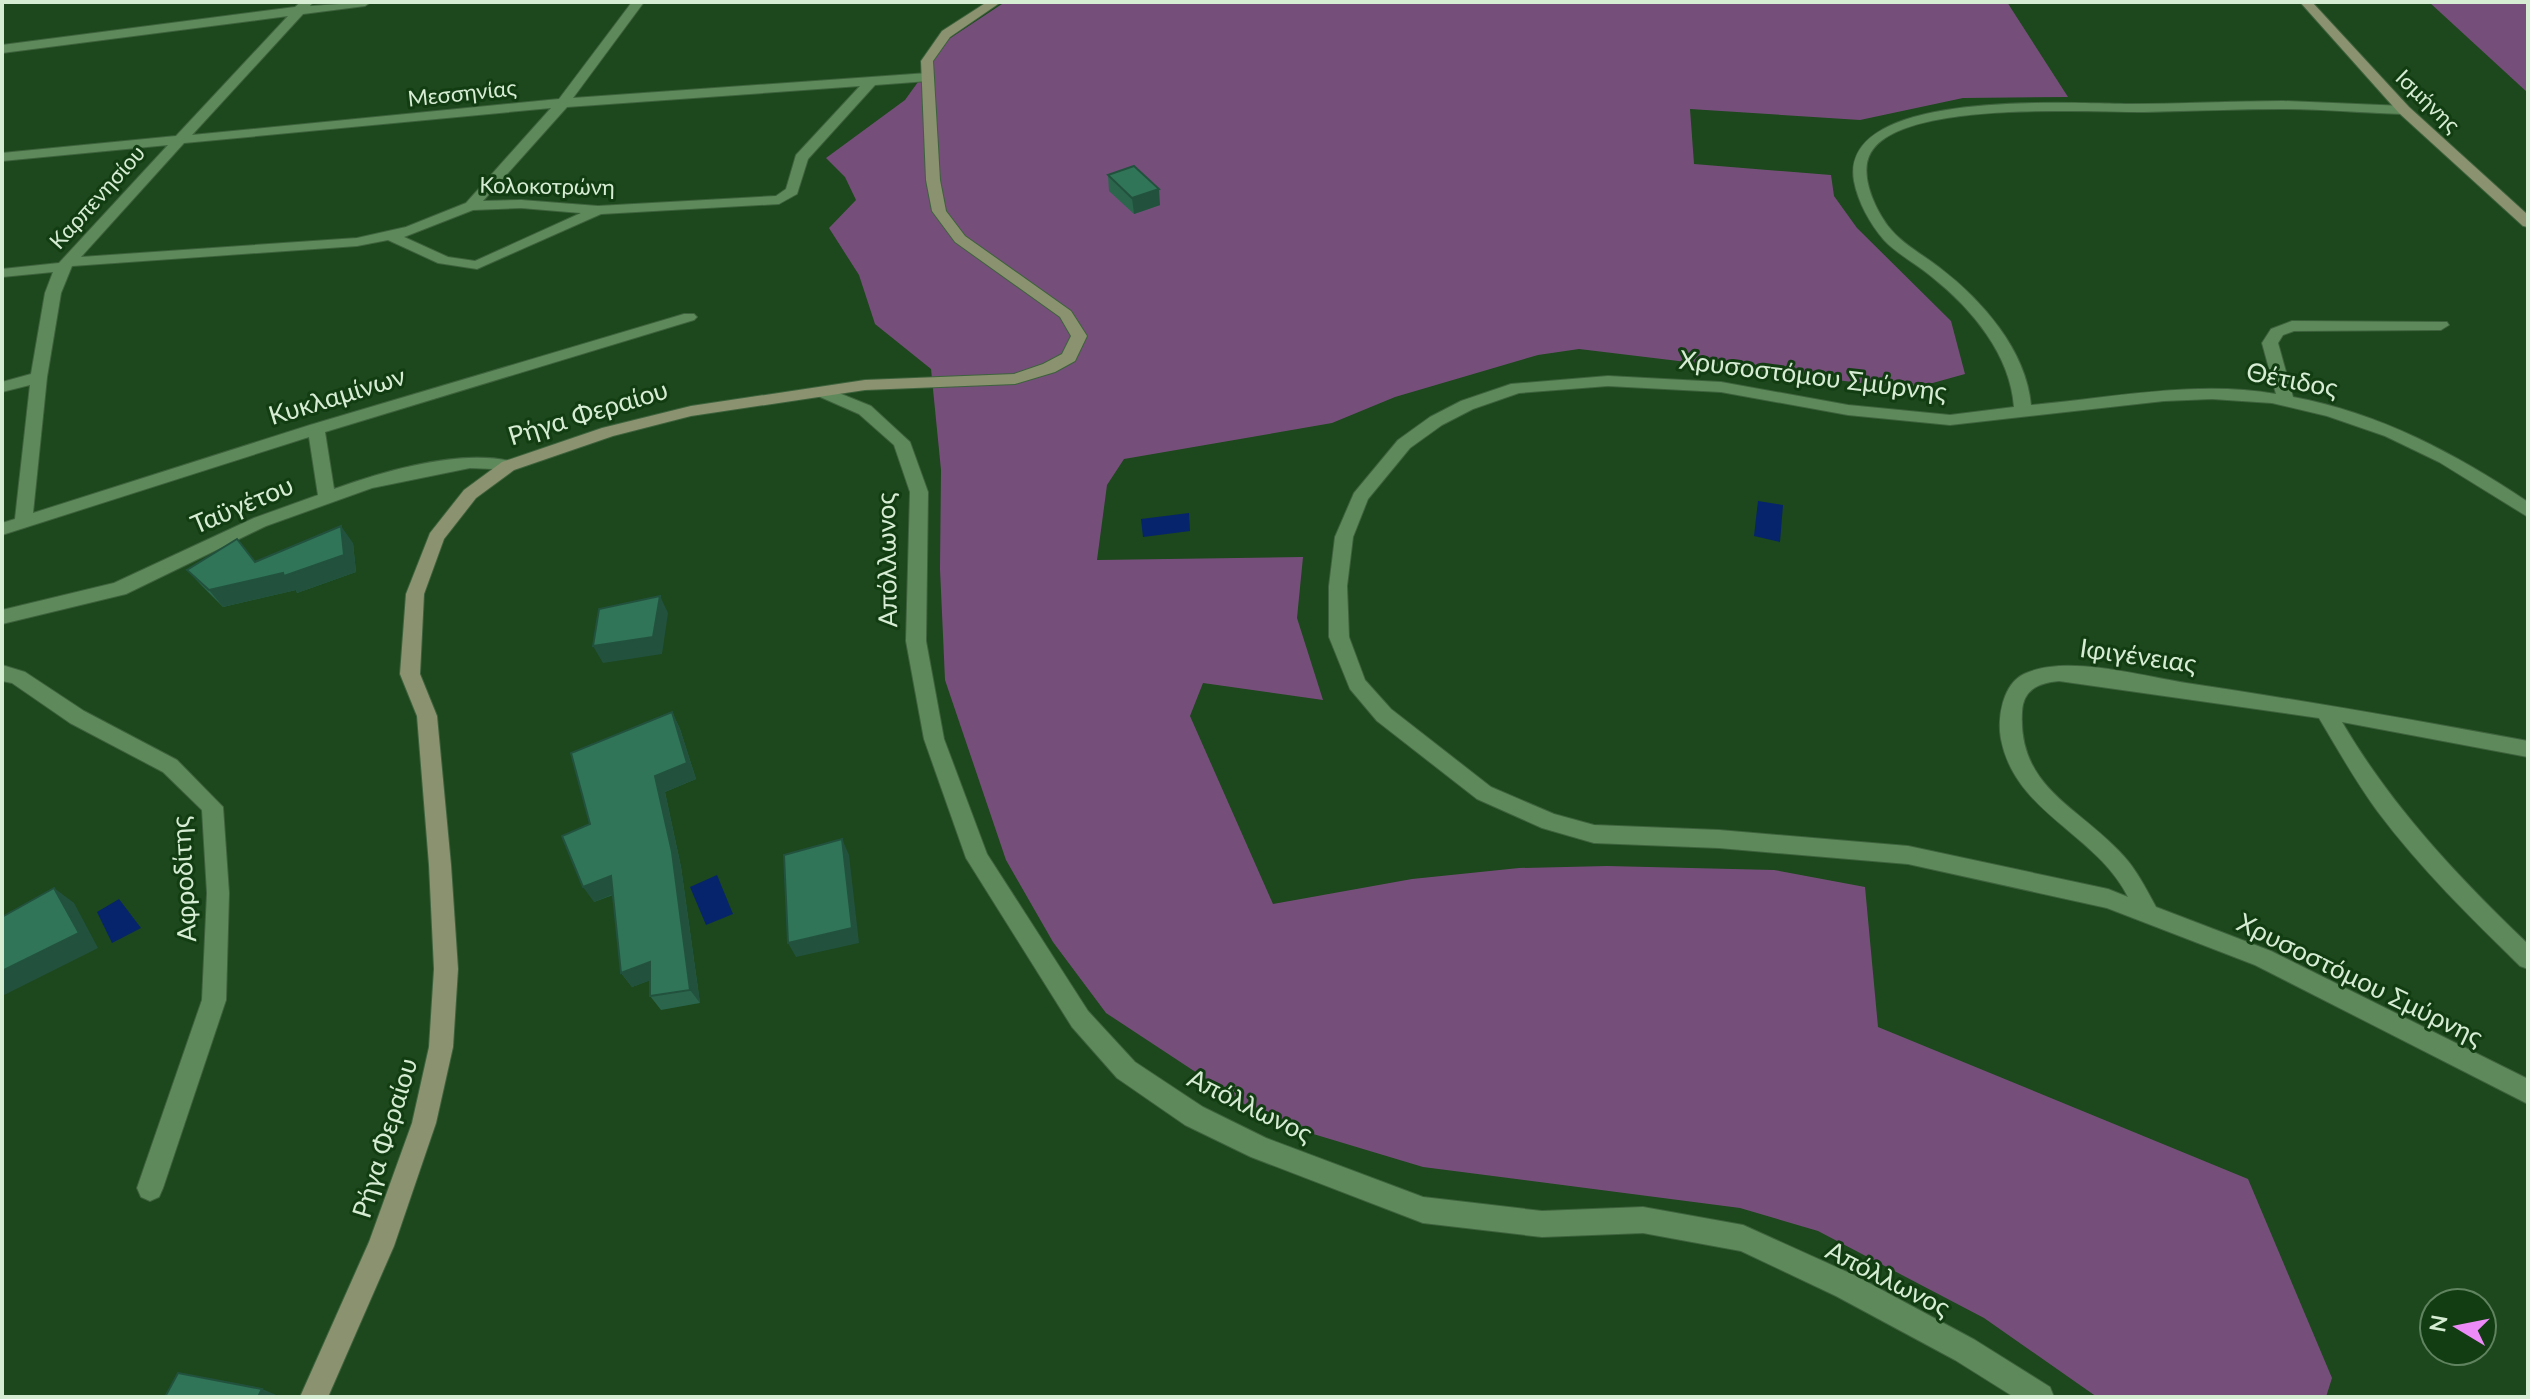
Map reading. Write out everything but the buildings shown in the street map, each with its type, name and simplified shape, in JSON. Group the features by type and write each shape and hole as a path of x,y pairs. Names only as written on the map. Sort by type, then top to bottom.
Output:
{"street":[{"path":"2,49 304,5 365,2"},
{"path":"471,206 563,103 638,2"},
{"name":"Ρήγα Φεραίου","path":"314,1397 381,1246 424,1123 441,1047 446,969 442,894 427,716 410,674 415,594 436,537 470,494 508,466 608,432 691,411 824,392 907,382 1015,379 1049,368 1069,357 1079,336 1066,314 960,239 939,211 933,180 928,77 930,50 939,39 995,2"},
{"name":"Ισμήνης","path":"2306,2 2404,110 2528,223"},
{"name":"Καρπενησίου","path":"23,523 39,377 53,293 65,265 304,5"},
{"name":"Μεσσηνίας","path":"2,157 563,103 928,77"},
{"name":"Κολοκοτρώνη","path":"2,273 65,265 357,242 410,231 471,206 521,204 598,210 779,200 792,191 801,158 873,79"},
{"path":"2023,411 2020,383 2004,348 1937,273 1899,246 1872,211 1860,183 1861,161 1870,143 1889,129 1942,115 2010,108 2286,105 2404,110"},
{"path":"389,235 445,260 464,266 477,265 598,210"},
{"name":"Κυκλαμίνων","path":"2,529 316,429 689,317"},
{"path":"2287,403 2270,343 2277,332 2292,326 2441,325"},
{"path":"2,387 39,377"},
{"name":"Χρυσοστόμου Σμύρνης","path":"2023,411 1950,420 1848,410 1721,387 1608,381 1517,388 1467,405 1436,421 1404,444 1360,497 1344,537 1338,586 1339,637 1357,684 1384,715 1484,793 1550,822 1594,834 1719,839 1908,855 2108,899 2263,958 2528,1092"},
{"name":"Απόλλωνος","path":"824,392 865,410 902,442 919,492 916,641 934,739 977,858 1080,1019 1126,1070 1194,1116 1260,1148 1423,1210 1542,1224 1643,1220 1743,1238 1846,1286 2040,1397"},
{"name":"Θέτιδος","path":"2023,411 2215,393 2287,403 2325,411 2394,434 2447,459 2528,511"},
{"path":"316,429 327,499"},
{"name":"Ταϋγέτου","path":"2,617 119,589 260,522 369,483 470,462 508,466"},
{"name":"Αφροδίτης","path":"2,673 18,677 77,717 170,766 212,807 218,893 214,1000 150,1188"},
{"name":"Ιφιγένειας","path":"2148,914 2128,876 2069,819 2034,791 2017,760 2010,721 2019,686 2038,674 2069,673 2325,711 2528,749"},
{"path":"2325,711 2367,779 2406,831 2452,885 2528,959"}],"shaded area":[{"path":"1005,2 2007,2 2068,97 1963,98 1860,120 1690,109 1694,164 1831,175 1834,196 1857,228 1951,321 1965,374 1911,389 1579,349 1538,355 1395,397 1332,423 1124,459 1107,485 1097,560 1303,557 1297,618 1323,700 1203,683 1190,716 1273,904 1412,879 1519,868 1607,866 1774,870 1865,887 1878,1027 2248,1179 2332,1378 2326,1397 2097,1397 1984,1318 1818,1231 1740,1208 1423,1167 1270,1121 1106,1013 1053,942 1006,860 945,680 940,569 941,470 931,369 875,324 859,275 829,228 856,200 845,177 826,158 905,100 949,39"},
{"path":"2429,2 2528,2 2528,93"},
{"path":"1758,501 1783,505 1780,542 1754,536"},
{"path":"1189,513 1190,531 1143,537 1141,519"},
{"path":"717,875 733,914 706,925 690,887"},
{"path":"119,899 141,928 112,943 97,912"}]}
